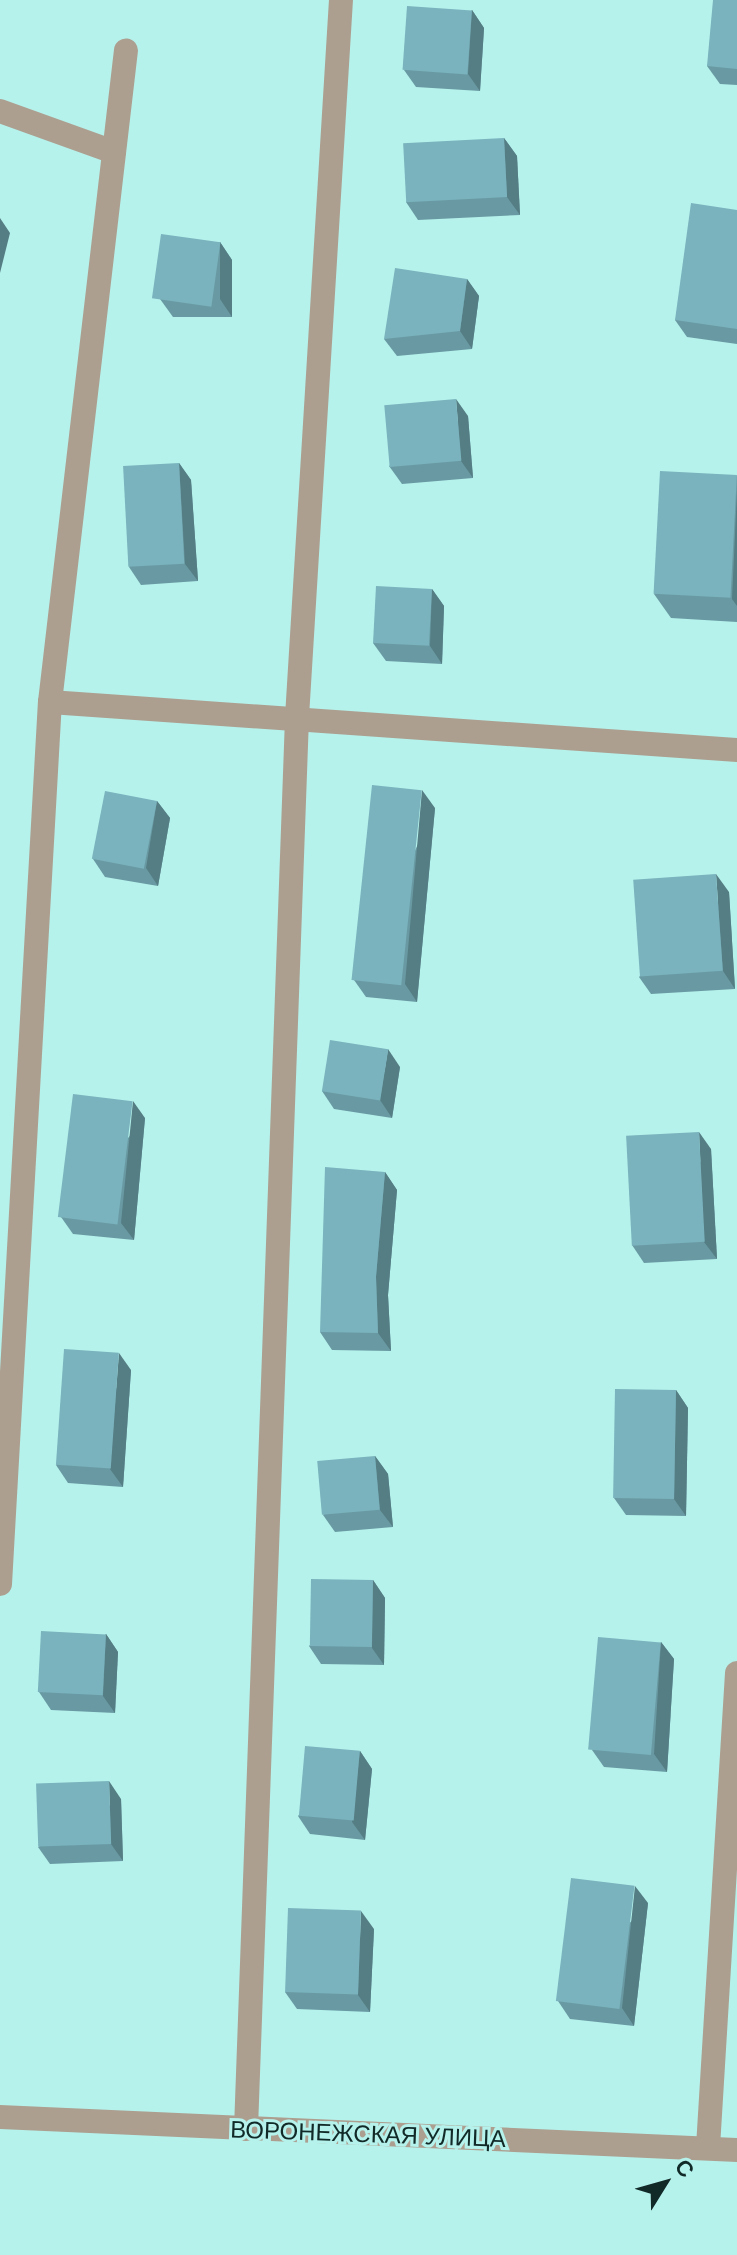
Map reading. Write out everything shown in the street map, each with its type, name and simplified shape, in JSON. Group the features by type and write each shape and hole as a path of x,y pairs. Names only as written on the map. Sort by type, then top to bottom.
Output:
{"street":[{"path":"246,2129 297,717 341,0"},
{"path":"0,1584 50,702 126,50"},
{"path":"0,111 114,152"},
{"path":"50,702 737,750"},
{"path":"708,2147 737,1673"},
{"name":"ВОРОНЕЖСКАЯ УЛИЦА","path":"0,2117 737,2150"}],"building":[{"path":"713,0 737,0 737,69 707,66"},
{"path":"407,6 472,11 467,74 403,70"},
{"path":"504,138 507,197 406,202 403,143"},
{"path":"691,203 737,210 737,329 675,320"},
{"path":"161,234 220,242 211,307 152,298"},
{"path":"395,268 467,279 460,331 384,339"},
{"path":"456,399 461,461 390,467 384,405"},
{"path":"179,463 184,564 128,567 123,466"},
{"path":"660,471 737,475 730,598 654,594"},
{"path":"376,586 432,589 429,646 373,643"},
{"path":"372,785 422,790 401,985 352,980"},
{"path":"105,791 157,801 144,869 92,859"},
{"path":"716,874 723,971 640,977 633,880"},
{"path":"330,1040 388,1049 380,1101 322,1091"},
{"path":"73,1094 133,1101 117,1224 58,1217"},
{"path":"699,1132 705,1242 632,1246 626,1136"},
{"path":"325,1167 385,1172 376,1277 378,1333 320,1332"},
{"path":"64,1349 119,1353 111,1469 56,1465"},
{"path":"615,1389 676,1390 674,1499 613,1498"},
{"path":"375,1456 380,1510 322,1515 317,1461"},
{"path":"311,1579 373,1580 372,1647 310,1646"},
{"path":"41,1631 106,1634 103,1695 38,1692"},
{"path":"598,1637 661,1642 651,1755 588,1750"},
{"path":"305,1746 360,1751 354,1821 299,1816"},
{"path":"109,1781 111,1844 38,1847 36,1784"},
{"path":"571,1878 635,1886 619,2009 556,2001"},
{"path":"288,1908 361,1911 358,1994 285,1992"}]}
